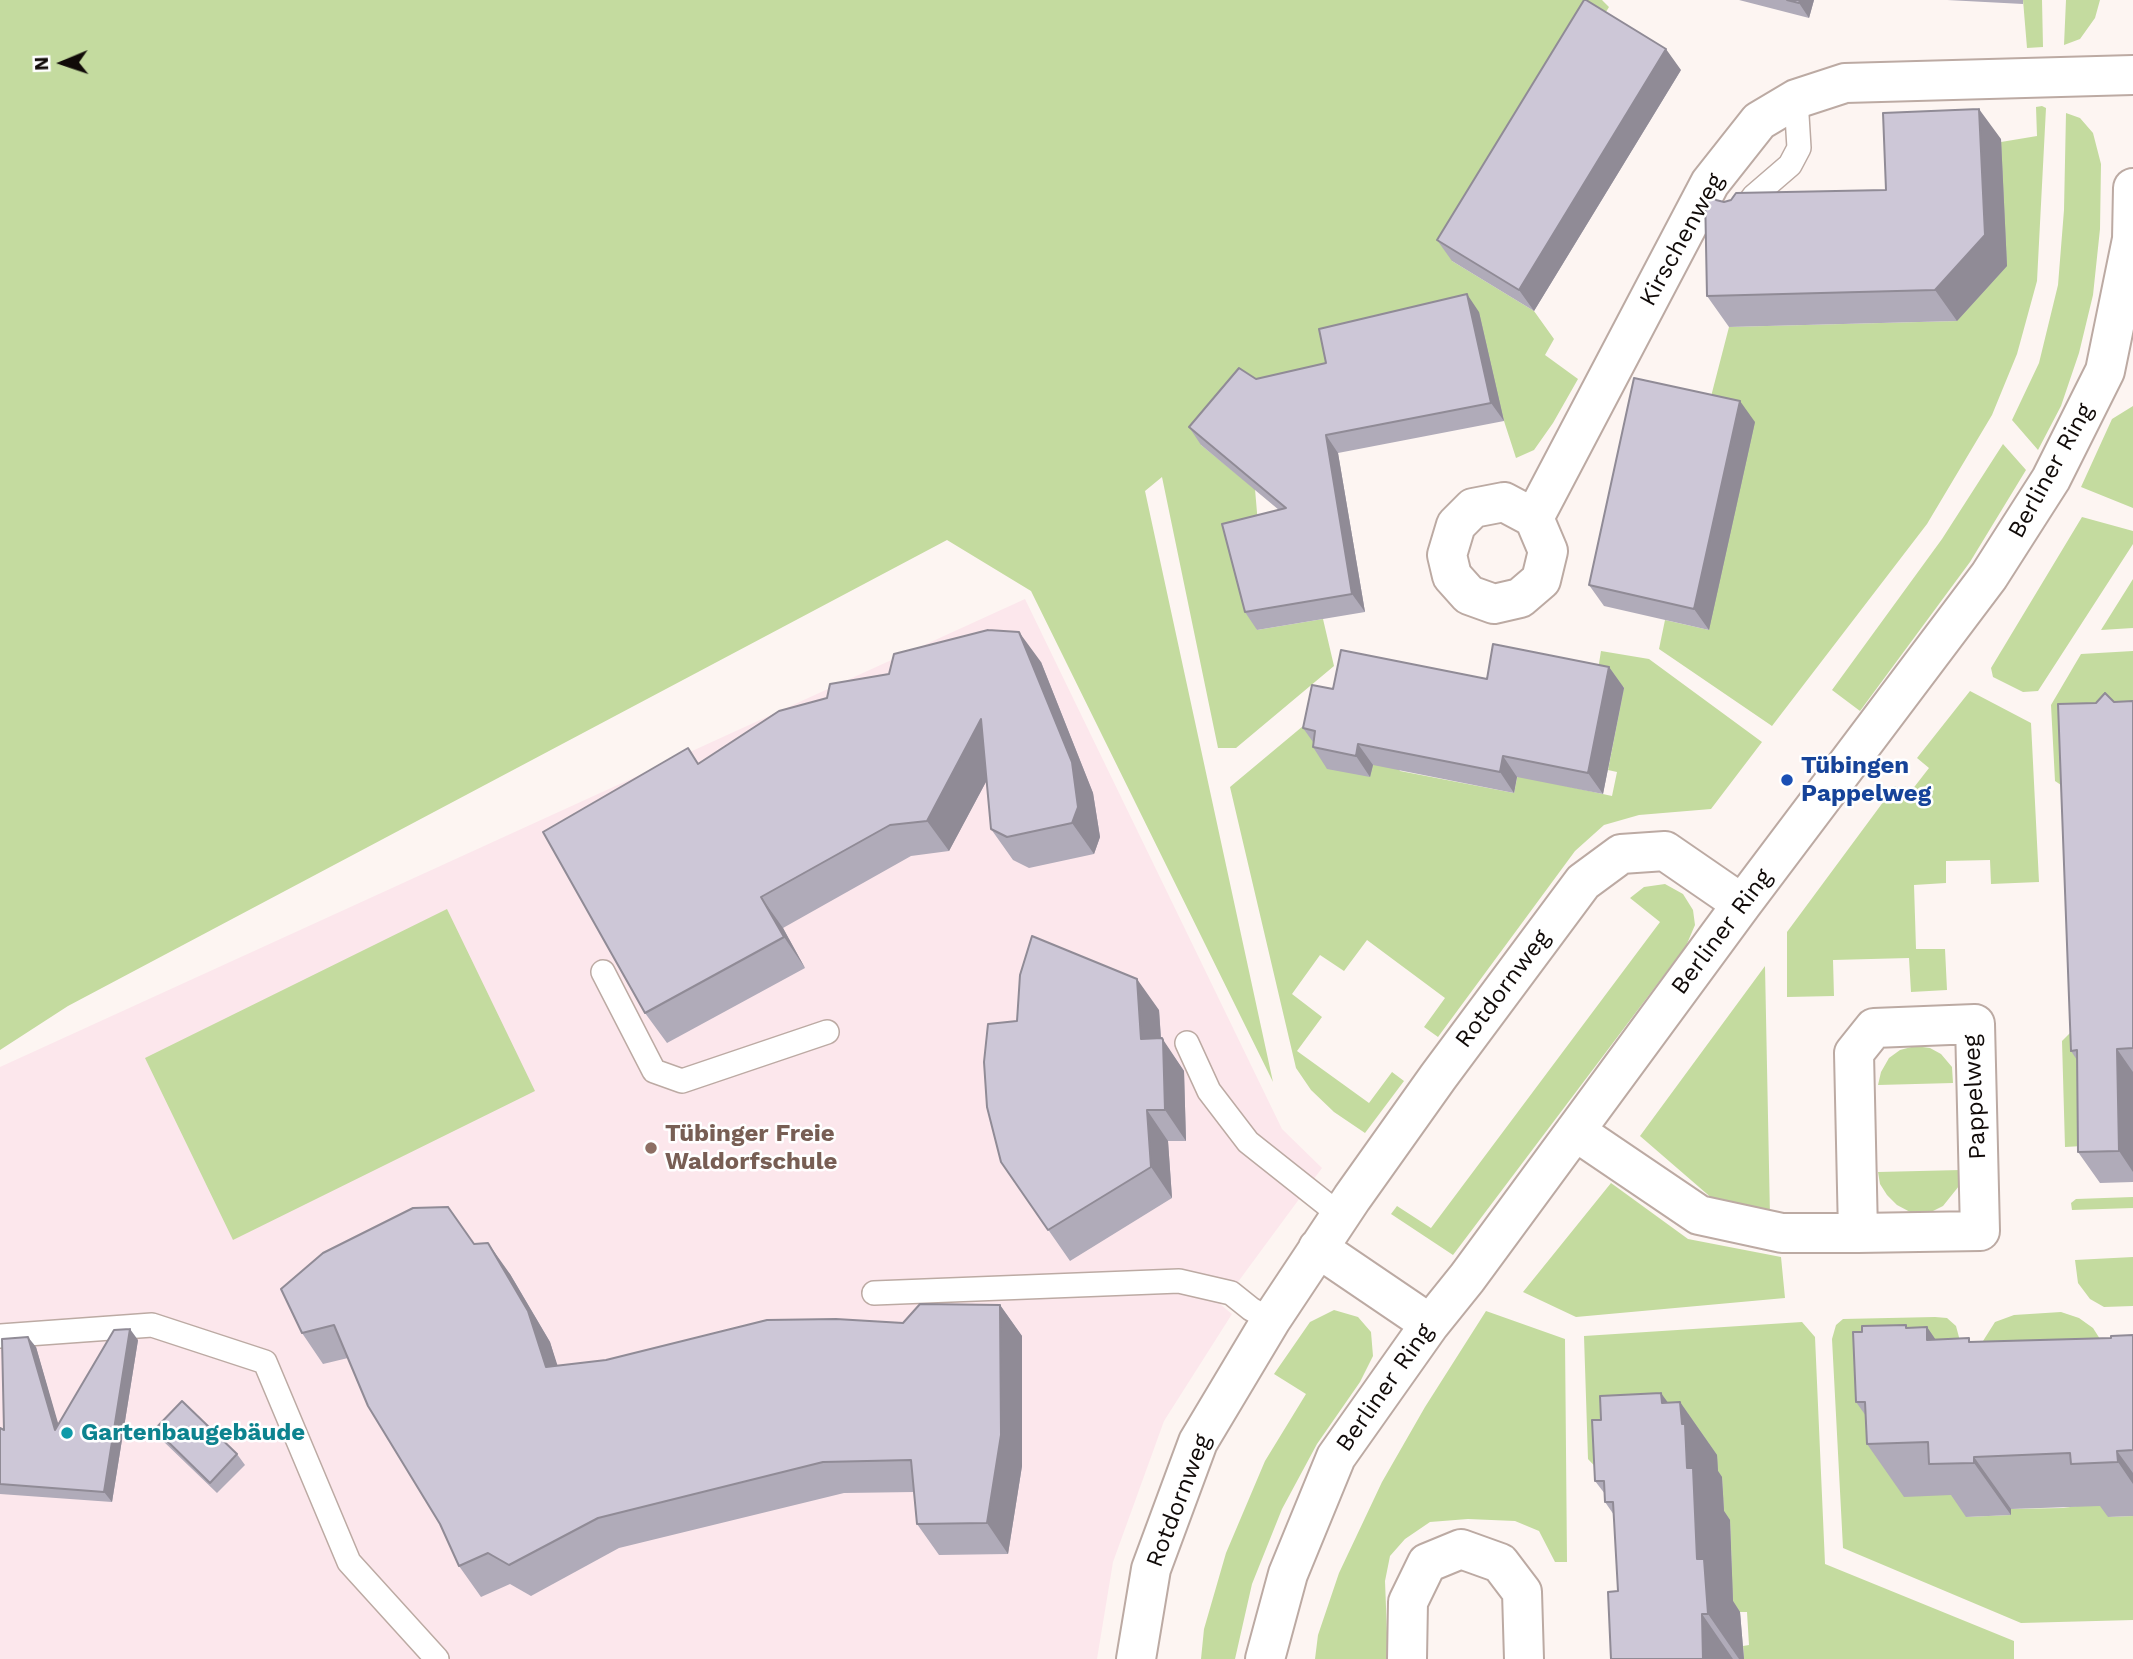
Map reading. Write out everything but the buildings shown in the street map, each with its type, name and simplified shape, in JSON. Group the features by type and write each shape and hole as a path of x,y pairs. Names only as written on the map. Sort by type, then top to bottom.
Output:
{"street":[{"name":"Kirschenweg","path":"1534,518 1710,183 1759,121 1796,99 1845,83 2133,75"},
{"name":"Berliner Ring","path":"1265,1659 1288,1574 1335,1457 1430,1324 1467,1278 1742,904 1989,576 2119,373 2132,239 2133,188"},
{"name":"Rotdornweg","path":"1136,1659 1151,1569 1198,1442 1271,1320 1340,1215 1438,1077 1583,882 1621,854 1665,851 1742,904"},
{"name":"Pappelweg","path":"1575,1131 1699,1214 1782,1233 1858,1234 1980,1231 1975,1024 1874,1028 1854,1053 1858,1234"},
{"path":"1318,1248 1430,1324"},
{"path":"1407,1659 1408,1602 1427,1563 1461,1549 1500,1563 1522,1592 1524,1659"}],"lane":[{"path":"1745,219 1745,208 1754,196 1790,165 1799,148 1796,99"},
{"path":"603,972 654,1071 682,1081 827,1032"},
{"path":"1187,1042 1209,1091 1248,1142 1340,1215"},
{"path":"874,1293 1179,1281 1231,1293 1271,1320"},
{"path":"0,1336 152,1325 265,1362 349,1562 437,1659"}],"shaded area":[{"name":"Tübinger Freie Waldorfschule","path":"1025,599 1282,1129 1322,1168 1221,1305 1232,1314 1164,1421 1113,1562 1097,1659 0,1659 0,1067"}],"green space":[{"path":"0,0 1602,0 1609,7 1452,261 1534,311 1554,339 1545,355 1578,379 1534,450 1516,458 1504,421 1338,382 1201,445 1255,489 1259,536 1235,542 1257,630 1323,619 1334,666 1236,748 1218,748 1162,477 1145,491 1273,1082 1031,591 947,540 68,1006 0,1050"},
{"path":"2023,0 2042,0 2043,47 2027,48"},
{"path":"2066,0 2100,0 2095,18 2080,39 2064,45"},
{"path":"2036,107 2046,108 2037,281 2017,354 1992,415 1927,524 1772,726 1659,649 1665,620 1709,630 1707,412 1729,327 1957,321 2001,142 2037,136"},
{"path":"2066,113 2080,118 2093,133 2101,164 2100,229 2093,295 2079,353 2061,406 2038,450 2012,420 2039,363 2058,285 2064,210"},
{"path":"2133,406 2133,508 2081,487 2112,419"},
{"path":"2003,444 2026,470 1970,562 1860,711 1832,690 1942,539"},
{"path":"2082,517 2133,531 2133,544 2038,691 2023,692 1993,677 1991,668"},
{"path":"2133,579 2133,628 2101,630"},
{"path":"1601,651 1649,659 1762,742 1711,809 1639,815 1604,825 1575,851 1438,1037 1424,1027 1445,998 1367,940 1344,971 1320,955 1292,994 1322,1017 1297,1051 1369,1103 1392,1072 1404,1081 1365,1133 1334,1112 1311,1090 1296,1068 1230,787 1327,706 1379,736 1400,771 1514,793 1524,743 1566,786 1612,796 1617,772 1608,770 1624,687 1596,682"},
{"path":"2133,651 2133,730 2082,799 2055,781 2051,705 2081,654"},
{"path":"1970,691 2031,723 2039,882 1991,884 1990,860 1946,861 1946,883 1914,885 1916,949 1945,949 1947,990 1911,992 1909,958 1833,960 1834,996 1787,997 1787,932 1895,786 1908,795 1929,768 1917,758"},
{"path":"1665,884 1683,894 1693,910 1695,925 1686,946 1453,1255 1391,1214 1397,1206 1431,1228 1660,922 1630,898 1644,887"},
{"path":"447,909 535,1091 233,1240 145,1058"},
{"path":"1765,966 1770,1217 1714,1200 1640,1136"},
{"path":"2090,1013 2100,1145 2065,1147 2062,1041"},
{"path":"1915,1046 1930,1048 1941,1054 1952,1067 1953,1083 1878,1085 1881,1072 1889,1058 1900,1050"},
{"path":"1961,1170 1959,1186 1943,1206 1929,1213 1912,1213 1897,1205 1880,1184 1878,1172"},
{"path":"1611,1183 1688,1239 1781,1257 1785,1298 1576,1317 1523,1292"},
{"path":"2133,1197 2133,1208 2072,1210 2071,1203 2076,1199"},
{"path":"2133,1257 2133,1306 2104,1307 2090,1299 2078,1283 2075,1260"},
{"path":"1334,1310 1358,1317 1371,1332 1373,1356 1360,1382 1317,1444 1282,1509 1252,1584 1235,1659 1201,1659 1204,1629 1226,1553 1265,1461 1306,1394 1274,1374 1310,1322"},
{"path":"1486,1311 1565,1339 1567,1562 1555,1562 1539,1531 1515,1521 1468,1519 1430,1522 1405,1539 1390,1556 1385,1581 1388,1659 1315,1659 1318,1635 1339,1573 1382,1482 1425,1407"},
{"path":"2061,1312 2079,1318 2093,1328 2100,1339 1985,1383 1983,1341 1995,1322 2014,1315"},
{"path":"1947,1318 1956,1326 1960,1341 1966,1517 2011,1515 2011,1509 2063,1508 2107,1502 2108,1517 2133,1516 2133,1620 2021,1623 1843,1548 1832,1339 1836,1325 1843,1319"},
{"path":"1802,1322 1815,1337 1825,1564 2014,1641 2014,1659 1744,1659 1743,1646 1749,1645 1747,1612 1728,1612 1732,1574 1730,1521 1724,1520 1722,1477 1605,1477 1588,1459 1584,1336"}],"place":[{"name":"Tübingen Pappelweg","path":"1787,780"},
{"name":"Tübinger Freie Waldorfschule","path":"651,1148"},
{"name":"Gartenbaugebäude","path":"67,1433"}]}
